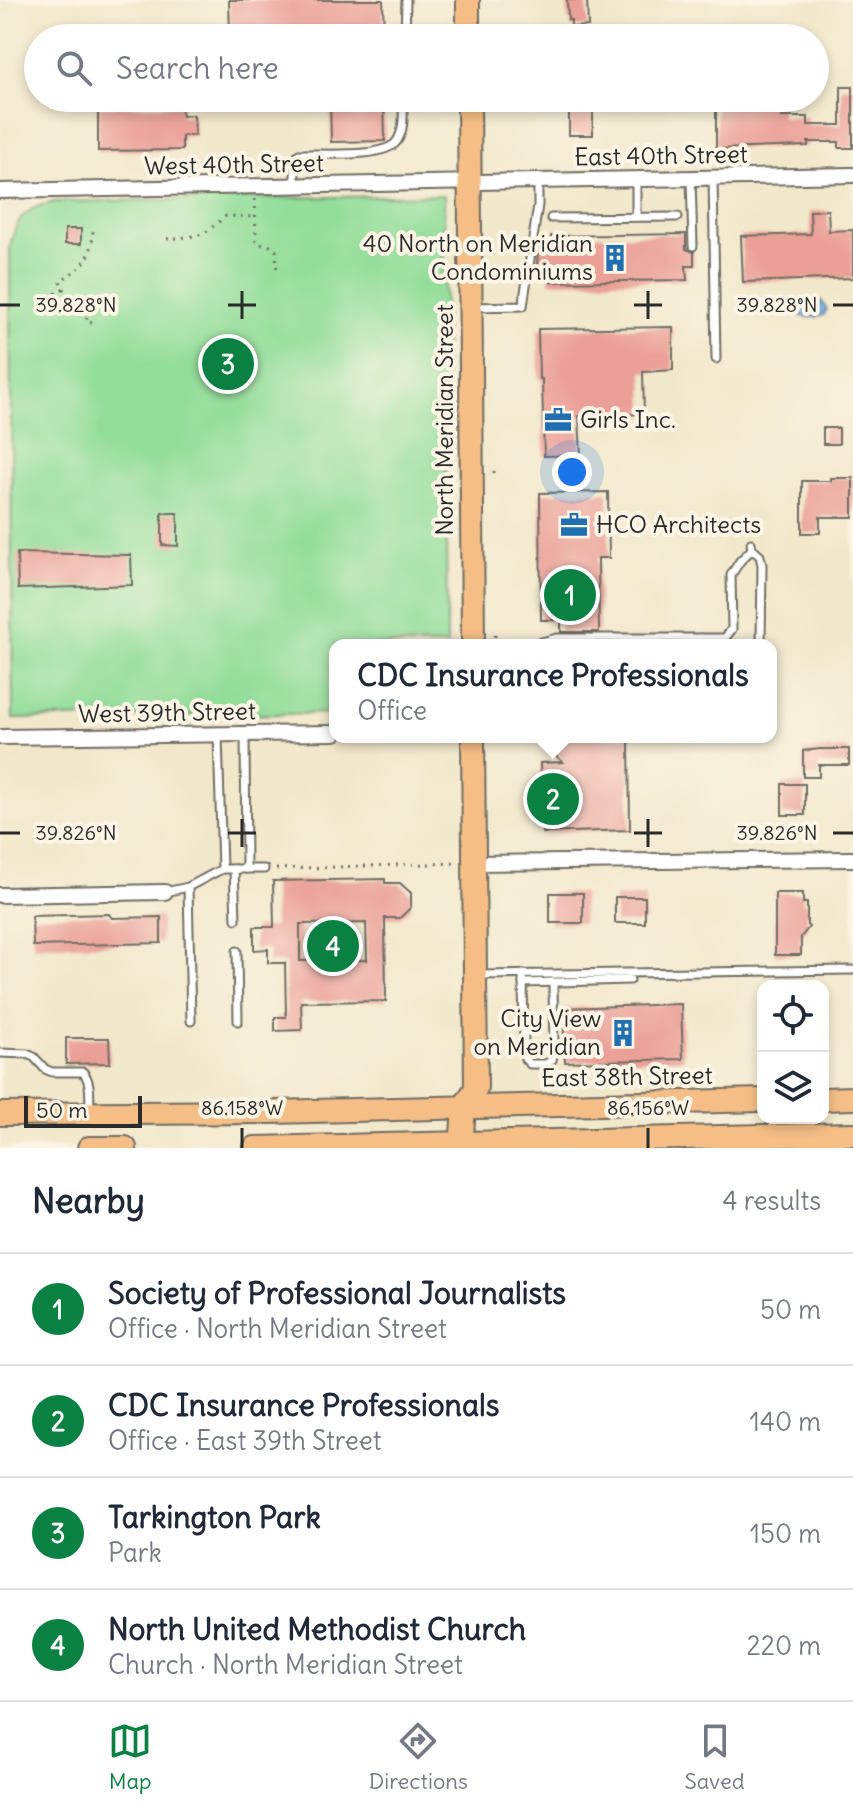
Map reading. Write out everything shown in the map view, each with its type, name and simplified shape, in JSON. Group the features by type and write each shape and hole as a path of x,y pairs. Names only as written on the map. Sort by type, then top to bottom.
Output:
{"main road":[{"path":"468,0 468,24"},
{"name":"North Meridian Street","path":"469,112 473,639"},
{"path":"461,1145 470,1098 475,975 473,743"},
{"name":"East 38th Street","path":"0,1114 271,1112 470,1098 492,1107 757,1100"},
{"path":"829,1099 853,1098"},
{"path":"492,1107 496,1145"},
{"path":"255,1148 708,1142 853,1134"},
{"path":"93,1148 125,1148"}],"street":[{"name":"East 40th Street","path":"470,181 853,175"},
{"name":"West 40th Street","path":"0,191 470,181"},
{"name":"West 39th Street","path":"0,737 329,733"},
{"path":"474,863 853,859"},
{"path":"0,895 165,892"}],"lane":[{"path":"405,24 406,0"},
{"path":"295,185 295,158 299,154 377,152 394,145 403,125 403,112"},
{"path":"713,177 716,359"},
{"path":"636,178 636,216"},
{"path":"691,178 693,246"},
{"path":"470,307 523,306 538,205 538,180"},
{"path":"551,218 678,217"},
{"path":"717,639 725,638 732,629 731,575 752,546 760,556 762,565 761,639"},
{"path":"553,639 605,639"},
{"path":"245,734 246,869"},
{"path":"218,735 222,869"},
{"path":"165,892 188,887 222,869 264,869"},
{"path":"234,869 236,919"},
{"path":"188,887 191,1021"},
{"path":"237,951 238,1021"},
{"path":"523,978 853,970"},
{"path":"475,975 553,982 630,980"},
{"path":"523,978 525,1059 530,1064 546,1064 552,1060 553,982"},
{"path":"0,1053 27,1054 52,1072 83,1072 89,1085 90,1113"}],"path":[{"path":"254,195 256,240 276,251 277,271"},
{"path":"167,239 205,233 226,216 254,217"},
{"path":"92,323 86,321 83,311 75,310 60,281 82,266 93,245 93,227"},
{"path":"60,309 55,294 64,288"},
{"path":"494,471 494,478"},
{"path":"495,634 495,639"},
{"path":"264,869 447,864"}],"green space":[{"path":"444,195 447,639 329,639 329,713 13,719 10,248 15,229 23,216 54,202"}],"water":[{"path":"801,299 820,299 826,308 824,315 808,317 797,314 794,306"}],"building":[{"path":"229,0 383,0 384,24 230,24"},
{"path":"567,0 587,0 588,24 571,24"},
{"path":"841,87 853,87 853,148 839,148 839,142 808,142 808,146 716,149 716,112 781,112 781,117 808,117 808,125 841,125"},
{"path":"98,112 182,112 182,116 194,115 195,135 182,136 182,150 98,151"},
{"path":"330,112 384,112 385,141 331,142"},
{"path":"569,112 593,112 593,135 569,135"},
{"path":"828,210 829,231 853,230 853,278 743,282 741,236 811,234 810,211"},
{"path":"65,229 81,229 81,244 65,244"},
{"name":"40 North on Meridian Condominiums","path":"686,234 686,249 694,252 694,266 686,266 687,280 550,282 550,267 537,267 538,247 551,247 551,236"},
{"path":"673,327 673,370 643,372 644,414 579,416 581,455 544,456 538,329"},
{"path":"823,428 839,428 839,444 823,444"},
{"path":"831,478 853,478 853,517 820,517 820,533 802,533 802,481 831,481"},
{"path":"608,492 609,558 598,558 599,632 561,632 561,620 541,620 540,493"},
{"path":"162,513 178,513 178,546 162,545"},
{"path":"17,553 131,555 132,585 18,589"},
{"path":"541,743 629,743 630,830 542,833 540,763 563,762"},
{"path":"849,749 849,765 819,765 819,777 803,777 803,751"},
{"path":"782,784 805,784 805,815 782,815"},
{"path":"385,879 385,883 400,883 411,893 411,907 400,918 385,918 386,1001 301,1002 302,1030 275,1031 275,1017 286,1017 285,963 268,963 268,949 254,950 254,927 274,927 273,881","holes":["366,923 367,960 300,961 300,924"]},
{"path":"550,893 583,893 583,923 550,923"},
{"path":"775,893 803,893 809,927 801,937 801,955 775,955"},
{"path":"615,897 645,897 645,923 615,923"},
{"path":"109,914 112,918 161,917 161,943 33,946 32,916"},
{"name":"City View on Meridian","path":"681,1004 683,1059 565,1062 563,1008"},
{"path":"66,1038 109,1038 110,1063 66,1064"}],"place":[{"name":"40 North on Meridian Condominiums","path":"615,258"},
{"name":"Tarkington Park","path":"228,364"},
{"name":"Girls Inc.","path":"558,420"},
{"name":"HCO Architects","path":"574,525"},
{"name":"Society of Professional Journalists","path":"570,595"},
{"name":"CDC Insurance Professionals","path":"553,799"},
{"name":"North United Methodist Church","path":"333,946"},
{"name":"City View on Meridian","path":"623,1033"}]}
